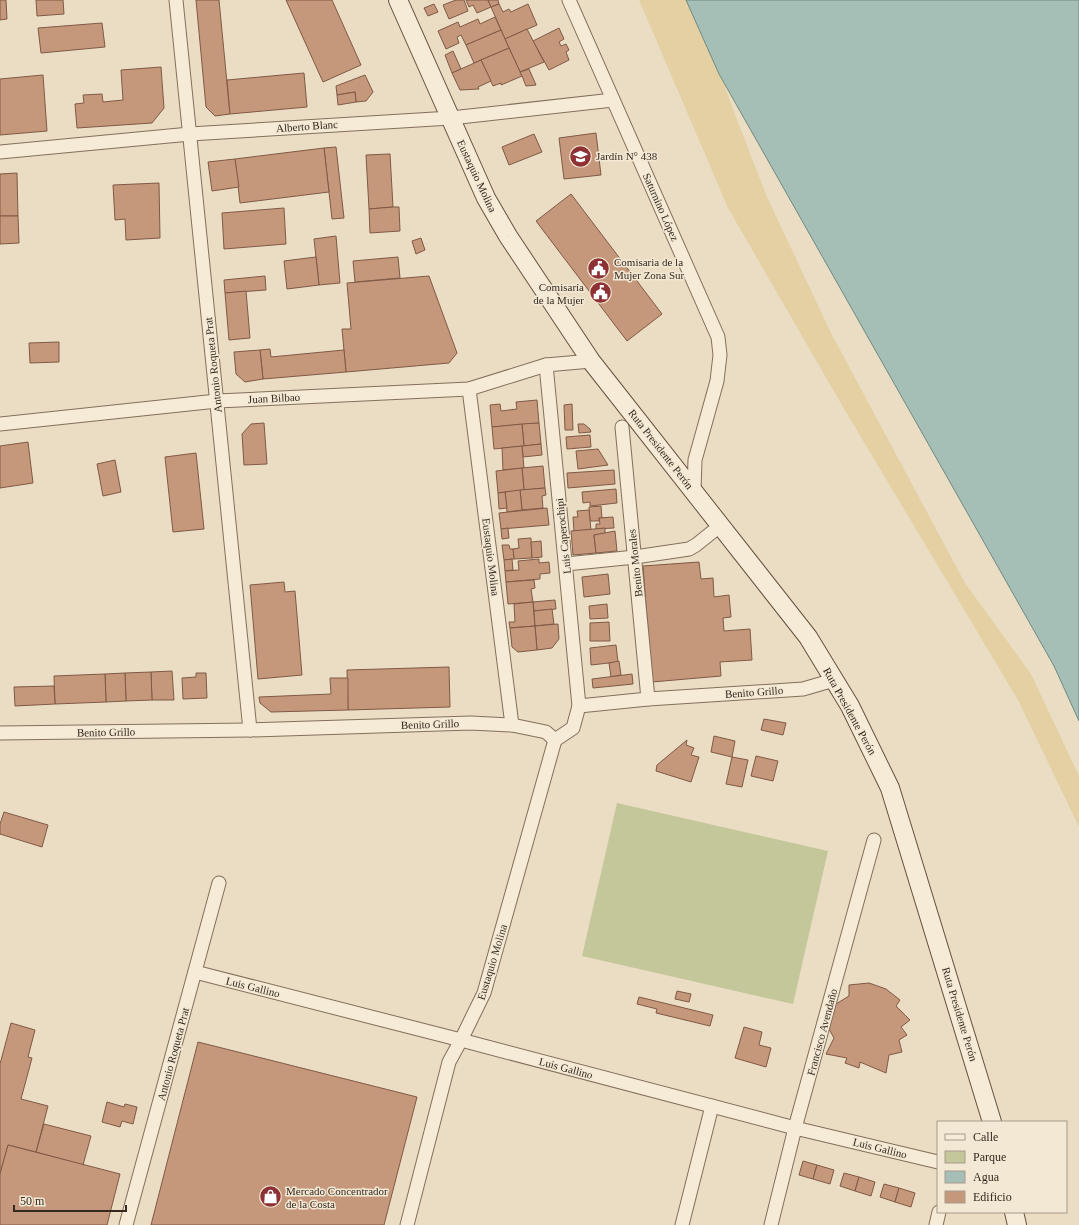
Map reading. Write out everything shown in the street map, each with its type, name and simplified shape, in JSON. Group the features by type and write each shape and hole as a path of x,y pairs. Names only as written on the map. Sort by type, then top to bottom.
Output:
{"main road":[{"name":"Eustaquio Molina","path":"398,0 486,198 508,236 591,361"},
{"name":"Ruta Presidente Perón","path":"591,361 808,637 850,706 890,788 992,1121"},
{"path":"1014,1213 1017,1225"}],"street":[{"name":"Antonio Roqueta Prat","path":"176,0 250,730"},
{"name":"Saturnino López","path":"569,0 718,337 720,355 717,381 695,460 694,491"},
{"name":"Alberto Blanc","path":"0,152 190,134 451,118 613,100"},
{"name":"Juan Bilbao","path":"0,424 216,401 469,388 546,365 591,361"},
{"name":"Luis Caperochipi","path":"546,365 579,706"},
{"name":"Eustaquio Molina","path":"469,388 512,725"},
{"name":"Benito Morales","path":"622,427 648,699"},
{"path":"566,564 634,557 689,549 720,525"},
{"name":"Benito Grillo","path":"579,706 648,699 803,689 834,680"},
{"path":"555,740 573,728 579,706"},
{"name":"Benito Grillo","path":"0,733 250,730 471,723 512,725 546,732 555,740"},
{"name":"Eustaquio Molina","path":"407,1225 448,1062 462,1040 484,993 555,740"},
{"name":"Francisco Avendaño","path":"771,1225 795,1128 874,840"},
{"name":"Antonio Roqueta Prat","path":"126,1225 219,883"},
{"name":"Luis Gallino","path":"195,972 462,1040 795,1128 937,1162"},
{"path":"682,1225 712,1106"},
{"path":"936,1225 939,1213"}],"green space":[{"path":"617,803 828,851 793,1004 582,956"}],"sand":[{"path":"639,0 693,0 767,197 831,333 965,583 1031,674 1079,776 1079,827 1018,700 843,407 728,208"}],"water":[{"path":"686,0 1079,0 1079,721 1054,666 719,74"}],"building":[{"path":"0,0 6,0 7,19 0,20"},
{"path":"36,0 63,0 64,14 37,16"},
{"path":"196,0 219,0 230,114 215,116 206,107"},
{"path":"286,0 332,0 361,65 323,82"},
{"path":"456,0 464,0 468,11 449,19 443,5"},
{"path":"466,0 488,0 491,7 477,13 473,5 469,7"},
{"path":"488,0 498,0 499,4 491,7"},
{"path":"434,4 438,12 428,16 424,8"},
{"path":"499,4 503,12 509,9 511,12 528,4 537,25 505,39 491,7"},
{"path":"495,17 501,30 466,45 461,35 457,37 459,43 446,49 438,31 458,22 460,27 478,19 480,24"},
{"path":"102,23 105,47 41,53 38,28"},
{"path":"559,28 564,39 559,42 561,46 566,44 569,50 566,52 569,60 549,70 533,41"},
{"path":"527,29 544,62 520,72 505,39"},
{"path":"501,30 509,48 474,63 466,45"},
{"path":"509,48 522,76 501,85 501,83 493,86 481,60"},
{"path":"453,51 461,69 452,73 445,55"},
{"path":"481,60 491,81 478,87 479,89 460,90 452,73"},
{"path":"161,67 164,108 152,123 77,128 75,104 84,103 83,95 102,94 103,102 123,100 121,70"},
{"path":"529,69 536,85 526,86 520,72"},
{"path":"304,73 307,107 230,114 227,80"},
{"path":"43,75 47,131 0,135 0,79"},
{"path":"365,75 373,92 366,101 356,102 355,92 337,95 336,86"},
{"path":"355,92 356,102 338,105 337,95"},
{"path":"596,133 601,175 564,179 559,138"},
{"path":"534,134 542,152 509,165 502,147"},
{"path":"336,147 344,218 332,219 324,148"},
{"path":"324,148 329,192 240,203 235,159"},
{"path":"390,154 393,207 369,209 366,155"},
{"path":"235,159 239,187 212,191 208,162"},
{"path":"17,173 18,216 0,216 0,174"},
{"path":"159,183 160,238 126,240 125,219 115,220 113,185"},
{"name":"Comisaria de la Mujer Zona Sur","path":"571,194 662,314 627,341 536,221"},
{"path":"399,207 400,231 370,233 369,209"},
{"path":"284,208 286,244 224,249 222,213"},
{"path":"0,216 18,216 19,243 0,244"},
{"path":"336,236 340,283 319,285 314,239"},
{"path":"421,238 425,250 416,254 412,241"},
{"path":"316,257 319,285 287,289 284,261"},
{"path":"398,257 400,278 355,282 353,261"},
{"path":"265,276 266,290 225,293 224,280"},
{"path":"429,276 457,353 449,363 346,372 342,329 351,329 347,283"},
{"path":"246,291 250,338 229,340 225,293"},
{"path":"59,342 59,362 30,363 29,343"},
{"path":"270,349 271,357 344,350 346,372 263,379 260,350"},
{"path":"260,350 263,379 245,382 236,374 234,352"},
{"path":"537,400 539,423 492,427 490,405 500,404 501,411 517,409 516,402"},
{"path":"572,404 573,430 565,430 564,405"},
{"path":"264,423 267,464 244,465 242,434 251,424"},
{"path":"539,423 541,444 524,446 522,424"},
{"path":"522,424 524,446 494,449 492,427"},
{"path":"578,424 584,424 590,429 591,432 579,433"},
{"path":"590,435 591,447 567,449 566,437"},
{"path":"28,442 33,483 0,488 0,446"},
{"path":"541,444 542,455 523,457 522,446"},
{"path":"522,446 524,468 503,470 502,448"},
{"path":"598,449 608,465 578,469 576,451"},
{"path":"196,453 204,529 173,532 165,457"},
{"path":"115,460 121,492 103,496 97,464"},
{"path":"543,466 545,488 524,490 522,468"},
{"path":"522,468 524,490 498,493 496,471"},
{"path":"614,470 615,484 568,488 567,473"},
{"path":"545,488 546,495 542,496 543,508 522,510 520,490"},
{"path":"616,489 617,503 590,506 590,502 583,503 582,492"},
{"path":"520,490 522,510 507,512 505,492"},
{"path":"505,492 507,508 499,509 498,493"},
{"path":"601,506 602,518 599,518 599,521 590,521 589,507"},
{"path":"547,508 549,525 501,529 499,513"},
{"path":"589,510 591,530 574,531 573,517 578,517 577,511"},
{"path":"613,517 614,528 596,529 596,524 600,524 599,518"},
{"path":"508,528 509,538 502,539 501,529"},
{"path":"605,528 605,534 594,535 596,553 573,555 571,531"},
{"path":"615,531 617,551 596,553 594,535"},
{"path":"531,538 532,558 514,559 513,549 519,548 518,539"},
{"path":"541,541 542,557 532,558 531,542"},
{"path":"502,545 509,545 510,549 513,549 514,559 504,560"},
{"path":"512,559 513,570 505,571 504,560"},
{"path":"539,559 539,563 549,562 550,573 540,574 540,579 506,582 505,571 519,570 518,561"},
{"path":"699,562 701,579 713,578 714,597 729,595 731,617 723,618 724,631 750,629 752,660 720,662 721,676 652,682 643,566"},
{"path":"608,574 610,594 584,597 582,577"},
{"path":"534,580 535,588 531,589 533,602 508,604 506,582"},
{"path":"284,582 285,592 295,591 302,675 258,679 250,585"},
{"path":"555,600 556,609 534,611 533,602"},
{"path":"533,602 535,626 510,628 509,622 515,622 514,604"},
{"path":"607,604 608,618 590,619 589,606"},
{"path":"552,609 554,624 535,626 534,611"},
{"path":"609,622 610,641 590,641 590,623"},
{"path":"558,624 559,639 552,648 537,650 535,626"},
{"path":"535,626 537,650 518,652 512,647 510,628"},
{"path":"616,645 618,662 591,665 590,648"},
{"path":"619,661 621,675 611,677 609,663"},
{"path":"449,667 450,707 348,710 347,670"},
{"path":"172,671 174,700 152,700 151,672"},
{"path":"151,672 152,700 126,701 125,673"},
{"path":"125,673 126,701 106,702 105,674"},
{"path":"196,673 206,673 207,698 183,699 182,678 196,677"},
{"path":"105,674 106,702 55,704 54,676"},
{"path":"632,674 633,684 593,688 592,679"},
{"path":"330,678 348,678 348,710 271,712 260,703 259,697 331,694"},
{"path":"54,686 55,704 15,706 14,687"},
{"path":"764,719 786,723 783,735 761,730"},
{"path":"714,736 735,741 732,757 711,752"},
{"path":"687,740 686,745 694,748 691,755 699,757 691,782 656,771 657,765"},
{"path":"756,756 778,761 773,781 751,776"},
{"path":"732,757 748,760 742,787 726,784"},
{"path":"4,812 48,825 42,847 0,834 0,824"},
{"path":"869,983 886,989 900,1000 896,1006 910,1020 901,1027 907,1035 899,1040 902,1052 889,1055 886,1073 860,1062 859,1068 845,1063 847,1058 826,1054 834,1038 825,1022 834,1014 831,1007 849,996 849,985"},
{"path":"677,991 691,994 689,1002 675,999"},
{"path":"639,997 713,1015 710,1026 656,1013 657,1009 637,1004"},
{"path":"11,1023 35,1030 28,1057 32,1058 21,1099 48,1106 36,1152 8,1145 0,1174 0,1064"},
{"path":"744,1027 762,1032 759,1045 771,1048 766,1067 735,1058"},
{"path":"198,1042 417,1097 384,1225 151,1225"},
{"path":"107,1102 124,1107 125,1104 137,1107 133,1124 122,1121 120,1127 102,1122"},
{"path":"44,1124 91,1136 83,1165 36,1152"},
{"path":"8,1145 120,1174 107,1225 0,1225 0,1174"},
{"path":"803,1161 817,1165 813,1179 799,1175"},
{"path":"817,1165 834,1170 830,1184 813,1179"},
{"path":"844,1173 859,1177 855,1191 840,1186"},
{"path":"859,1177 875,1182 871,1196 855,1191"},
{"path":"884,1184 899,1188 895,1202 880,1197"},
{"path":"899,1188 915,1193 911,1207 895,1202"}],"place":[{"name":"Jardín N° 438","path":"581,156"},
{"name":"Comisaria de la Mujer Zona Sur","path":"599,268"},
{"name":"Comisaría de la Mujer","path":"600,293"},
{"name":"Mercado Concentrador de la Costa","path":"270,1197"}]}
